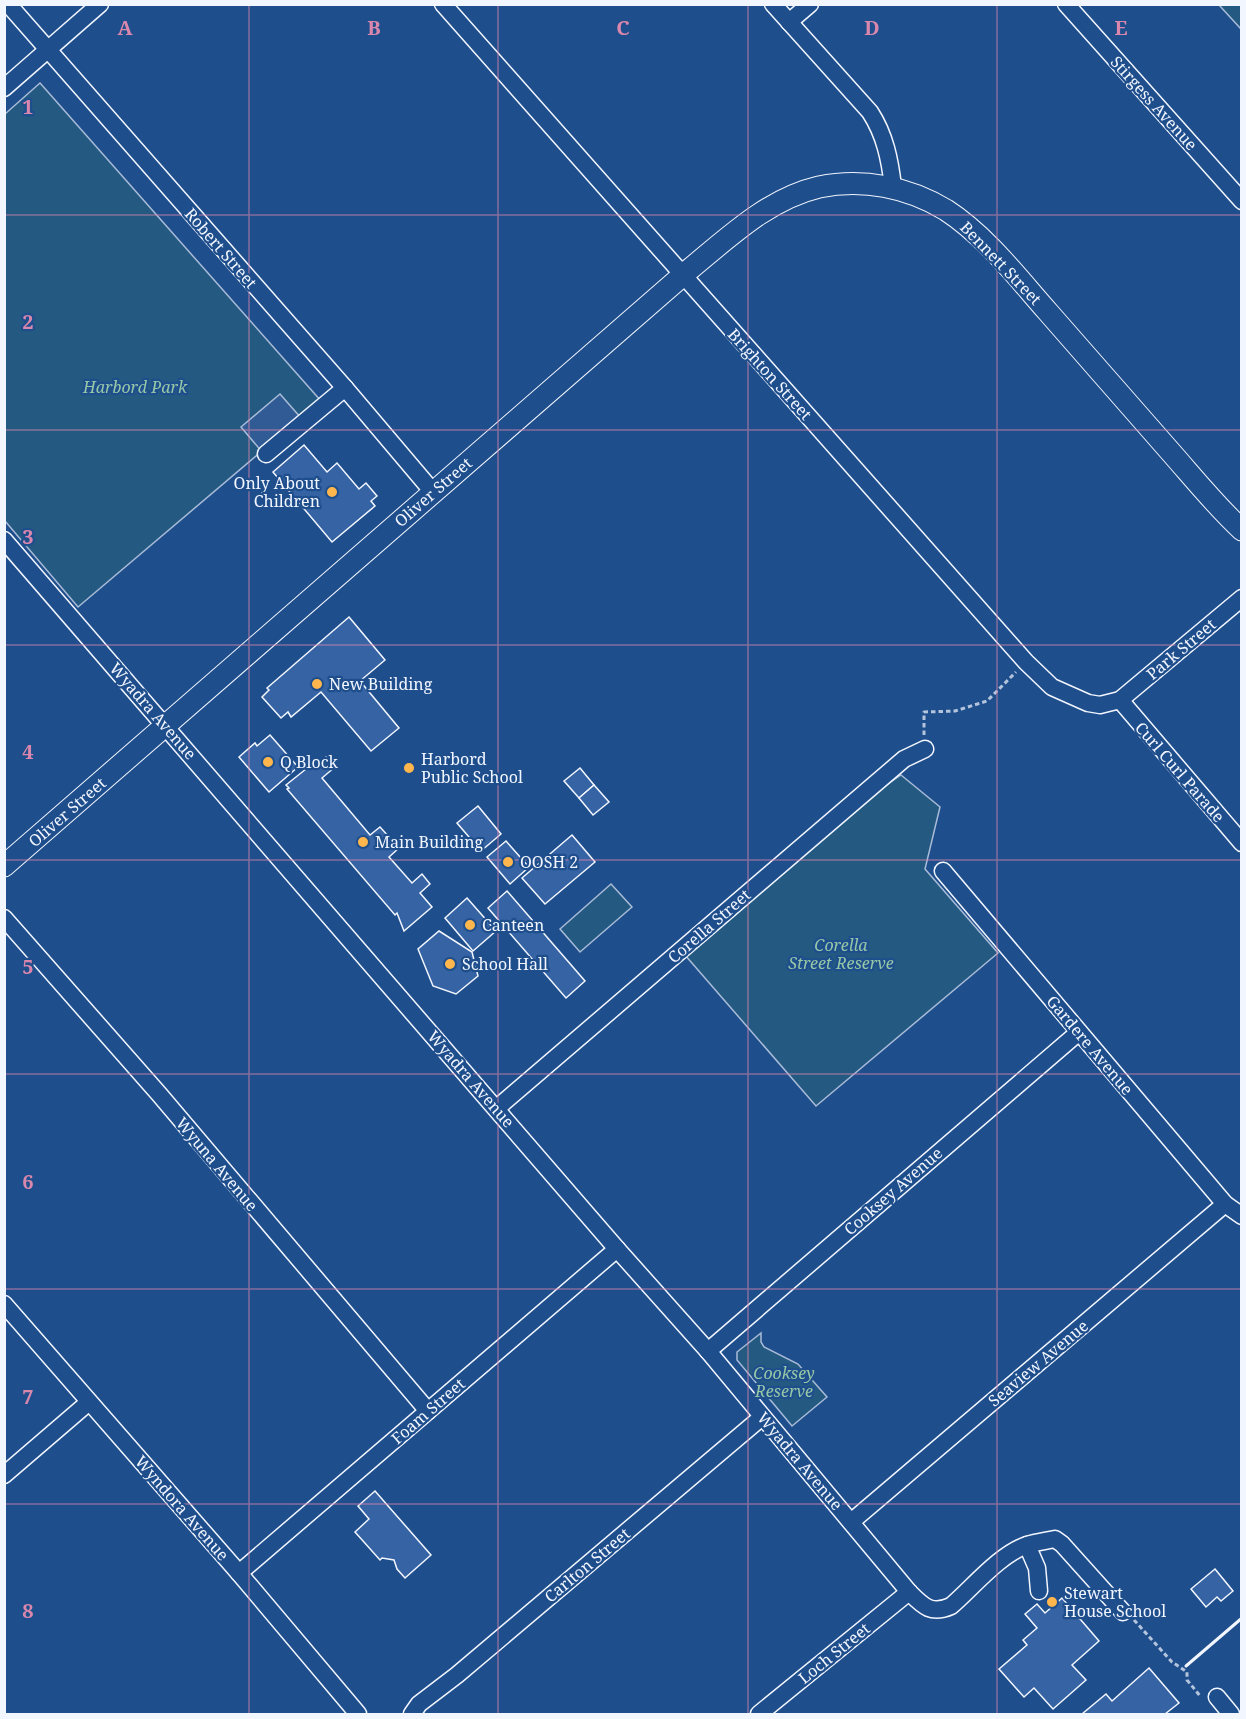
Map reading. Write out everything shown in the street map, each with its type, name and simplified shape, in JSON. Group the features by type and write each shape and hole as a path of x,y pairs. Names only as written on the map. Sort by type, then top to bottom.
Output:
{"main road":[{"name":"Oliver Street","path":"4,866 682,276 765,210 800,193 819,187 841,184 893,187"},
{"name":"Bennett Street","path":"893,187 924,198 946,211 986,243 1242,530"}],"street":[{"name":"Robert Street","path":"8,4 434,492"},
{"path":"4,88 100,4"},
{"name":"Brighton Street","path":"443,4 1026,662 1052,687 1088,703 1100,705 1120,700"},
{"path":"773,4 870,112 880,128 890,163 893,187"},
{"path":"789,22 810,4"},
{"name":"Stirgess Avenue","path":"1066,4 1242,201"},
{"path":"266,454 345,388"},
{"name":"Wyadra Avenue","path":"4,540 617,1249 708,1351 909,1592 925,1608 940,1611 951,1606 1006,1557 1031,1544"},
{"name":"Park Street","path":"1120,700 1242,598"},
{"name":"Curl Curl Parade","path":"1120,700 1242,843"},
{"name":"Corella Street","path":"497,1108 904,759 925,749"},
{"name":"Gardere Avenue","path":"943,871 1225,1204 1242,1216"},
{"name":"Wyuna Avenue","path":"4,918 159,1094 428,1411"},
{"name":"Cooksey Avenue","path":"708,1351 1079,1032"},
{"name":"Seaview Avenue","path":"851,1522 1225,1204"},
{"name":"Foam Street","path":"239,1573 617,1249"},
{"name":"Wyndora Avenue","path":"4,1304 239,1573 357,1714"},
{"path":"4,1475 89,1402"},
{"name":"Carlton Street","path":"412,1714 419,1704 457,1675 762,1417"},
{"path":"1039,1591 1037,1568 1031,1544 1055,1539 1123,1612"},
{"name":"Loch Street","path":"759,1714 909,1592"},
{"path":"1209,1697 1231,1714"}],"path":[{"path":"925,749 924,712 955,711 987,701 1026,662"},
{"path":"1123,1612 1137,1622 1172,1662 1186,1672 1187,1680 1209,1697"}],"green space":[{"path":"1219,5 1241,5 1241,29"},
{"name":"Harbord Park","path":"40,83 321,401 78,607 5,521 5,114"},
{"name":"Corella Street Reserve","path":"901,775 940,807 925,869 998,953 816,1106 685,955 882,788"},
{"path":"611,884 632,907 580,952 560,929"},
{"name":"Cooksey Reserve","path":"761,1333 761,1342 764,1347 798,1364 827,1397 792,1426 737,1360 737,1352"}],"shaded area":[{"path":"280,394 308,426 268,459 241,427"}],"building":[{"name":"Only About Children","path":"304,445 327,472 337,463 359,489 366,483 377,496 371,501 375,506 332,542 273,472"},
{"name":"New Building","path":"349,617 385,660 360,681 399,728 371,751 321,692 291,717 288,712 281,718 262,697 269,690 267,688"},
{"name":"Q Block","path":"270,735 298,767 269,792 239,757 255,743 257,746"},
{"name":"Main Building","path":"326,757 335,767 322,778 370,835 380,827 399,848 389,857 412,883 422,874 430,884 420,893 432,907 404,931 397,913 395,915 287,789 289,788 286,785 311,765 313,768"},
{"path":"580,768 594,785 579,798 564,781"},
{"path":"594,785 609,802 593,815 579,798"},
{"path":"478,806 501,834 481,851 457,823"},
{"path":"572,835 595,862 545,904 522,878"},
{"name":"OOSH 2","path":"506,841 529,867 510,884 487,857"},
{"path":"507,891 585,981 566,998 488,908"},
{"name":"Canteen","path":"467,898 496,931 473,951 445,918"},
{"name":"School Hall","path":"439,931 472,952 478,976 456,994 433,986 418,949"},
{"path":"375,1491 431,1555 405,1578 397,1569 394,1560 382,1558 380,1560 355,1532 369,1519 358,1506"},
{"path":"1215,1569 1233,1591 1221,1601 1217,1597 1206,1607 1191,1589"},
{"path":"1062,1598 1099,1641 1072,1665 1086,1680 1053,1709 1034,1688 1024,1697 999,1669 1027,1645 1023,1640 1037,1628 1025,1614 1037,1604 1045,1613"},
{"path":"1149,1668 1179,1703 1165,1714 1082,1714 1106,1694 1112,1701"}],"wall":[{"path":"1186,1666 1242,1618"}],"place":[{"name":"Only About Children","path":"332,492"},
{"name":"New Building","path":"317,684"},
{"name":"Q Block","path":"268,762"},
{"name":"Harbord Public School","path":"409,768"},
{"name":"Main Building","path":"363,842"},
{"name":"OOSH 2","path":"508,862"},
{"name":"Canteen","path":"470,925"},
{"name":"School Hall","path":"450,964"},
{"name":"Stewart House School","path":"1052,1602"}]}
